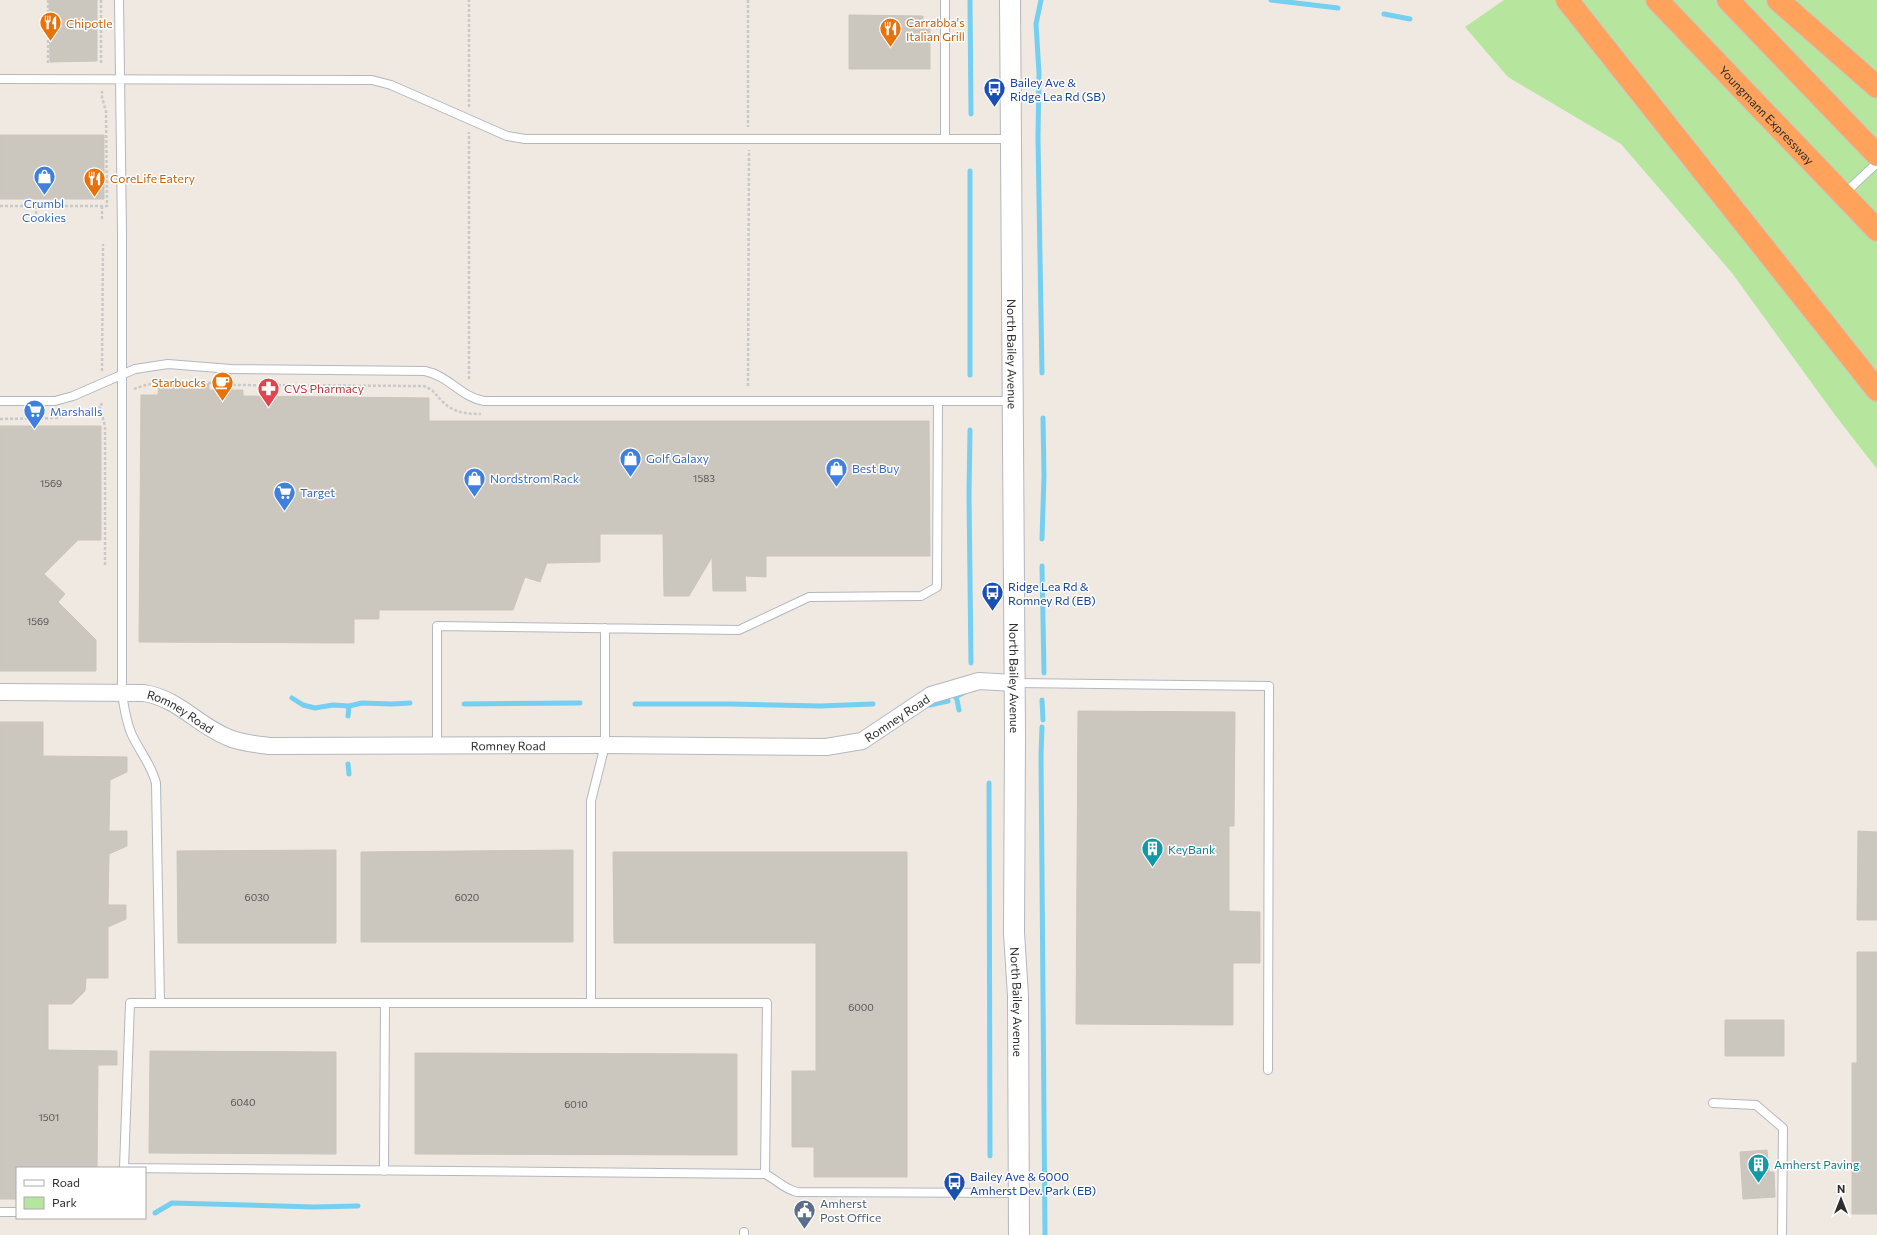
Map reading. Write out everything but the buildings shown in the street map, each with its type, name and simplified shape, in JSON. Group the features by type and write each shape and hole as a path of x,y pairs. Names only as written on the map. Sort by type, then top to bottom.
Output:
{"highway":[{"path":"1567,0 1877,390"},
{"name":"Youngmann Expressway","path":"1657,0 1877,230"},
{"path":"1728,0 1877,155"},
{"path":"1778,0 1877,87"}],"street":[{"name":"North Bailey Avenue","path":"1010,0 1012,139 1014,933 1018,996 1019,1235"},
{"name":"Romney Road","path":"0,692 144,693 169,700 202,723 228,737 247,743 269,746 604,745 826,747 862,741 881,730 901,714 931,695 979,681 1014,683"}],"lane":[{"path":"119,0 122,374 122,693 125,715 132,734 153,769 156,783 160,1003"},
{"path":"945,0 945,139"},
{"path":"0,79 372,80 391,85 507,136 526,139 1012,139"},
{"path":"1843,194 1877,163"},
{"path":"0,401 55,401 73,396 136,369 168,364 231,369 425,371 437,373 475,400 484,401 1013,401"},
{"path":"437,746 437,626 739,630 809,597 921,596 937,587 938,402"},
{"path":"591,1003 591,801 604,745 604,628"},
{"path":"1014,683 1269,686 1268,1070"},
{"path":"124,1167 130,1003 767,1003 765,1174"},
{"path":"384,1171 385,1003"},
{"path":"1713,1103 1756,1105 1782,1128 1782,1235"},
{"path":"146,1168 765,1174 774,1178 788,1190 797,1192 1019,1193"},
{"path":"0,1212 16,1212"}],"path":[{"path":"48,0 48,64"},
{"path":"101,0 101,64"},
{"path":"469,0 469,109"},
{"path":"748,0 748,130"},
{"path":"0,206 107,206 106,111 102,98 102,91"},
{"path":"469,130 469,379"},
{"path":"748,386 749,149"},
{"path":"36,206 36,223"},
{"path":"102,206 102,221"},
{"path":"102,371 103,244"},
{"path":"102,403 100,407 106,426 105,566"},
{"path":"0,419 56,418 100,407"},
{"path":"18,413 18,418"}],"green space":[{"path":"1504,0 1877,0 1877,469 1835,415 1732,273 1621,144 1508,77 1465,27"}],"waterway":[{"path":"970,0 971,114"},
{"path":"1041,0 1036,24 1039,73 1038,138 1042,373"},
{"path":"1271,0 1338,8"},
{"path":"1384,14 1410,19"},
{"path":"970,171 970,375"},
{"path":"1042,539 1044,476 1043,418"},
{"path":"970,430 969,494 971,663"},
{"path":"1042,566 1044,673"},
{"path":"955,697 965,692"},
{"path":"292,698 303,705 315,708 333,705 349,706 362,703 410,703"},
{"path":"957,700 959,710"},
{"path":"1042,700 1043,720"},
{"path":"930,705 948,701"},
{"path":"464,704 580,703"},
{"path":"635,704 820,706 873,704"},
{"path":"348,716 349,706"},
{"path":"1042,727 1045,1235"},
{"path":"348,764 349,774"},
{"path":"989,783 990,1156"},
{"path":"155,1213 172,1203 314,1207 358,1206"}],"place":[{"name":"Chipotle","path":"51,42"},
{"name":"Carrabba's Italian Grill","path":"890,48"},
{"name":"Bailey Ave & Ridge Lea Rd (SB)","path":"995,108"},
{"name":"Crumbl Cookies","path":"44,196"},
{"name":"CoreLife Eatery","path":"95,198"},
{"name":"Starbucks","path":"222,402"},
{"name":"CVS Pharmacy","path":"269,408"},
{"name":"Marshalls","path":"35,430"},
{"name":"Golf Galaxy","path":"631,478"},
{"name":"Best Buy","path":"837,488"},
{"name":"Nordstrom Rack","path":"474,498"},
{"name":"Target","path":"284,512"},
{"name":"Ridge Lea Rd & Romney Rd (EB)","path":"992,612"},
{"name":"KeyBank","path":"1153,868"},
{"name":"Amherst Paving","path":"1758,1184"},
{"name":"Bailey Ave & 6000 Amherst Dev. Park (EB)","path":"954,1202"},
{"name":"Amherst Post Office","path":"804,1230"}]}
